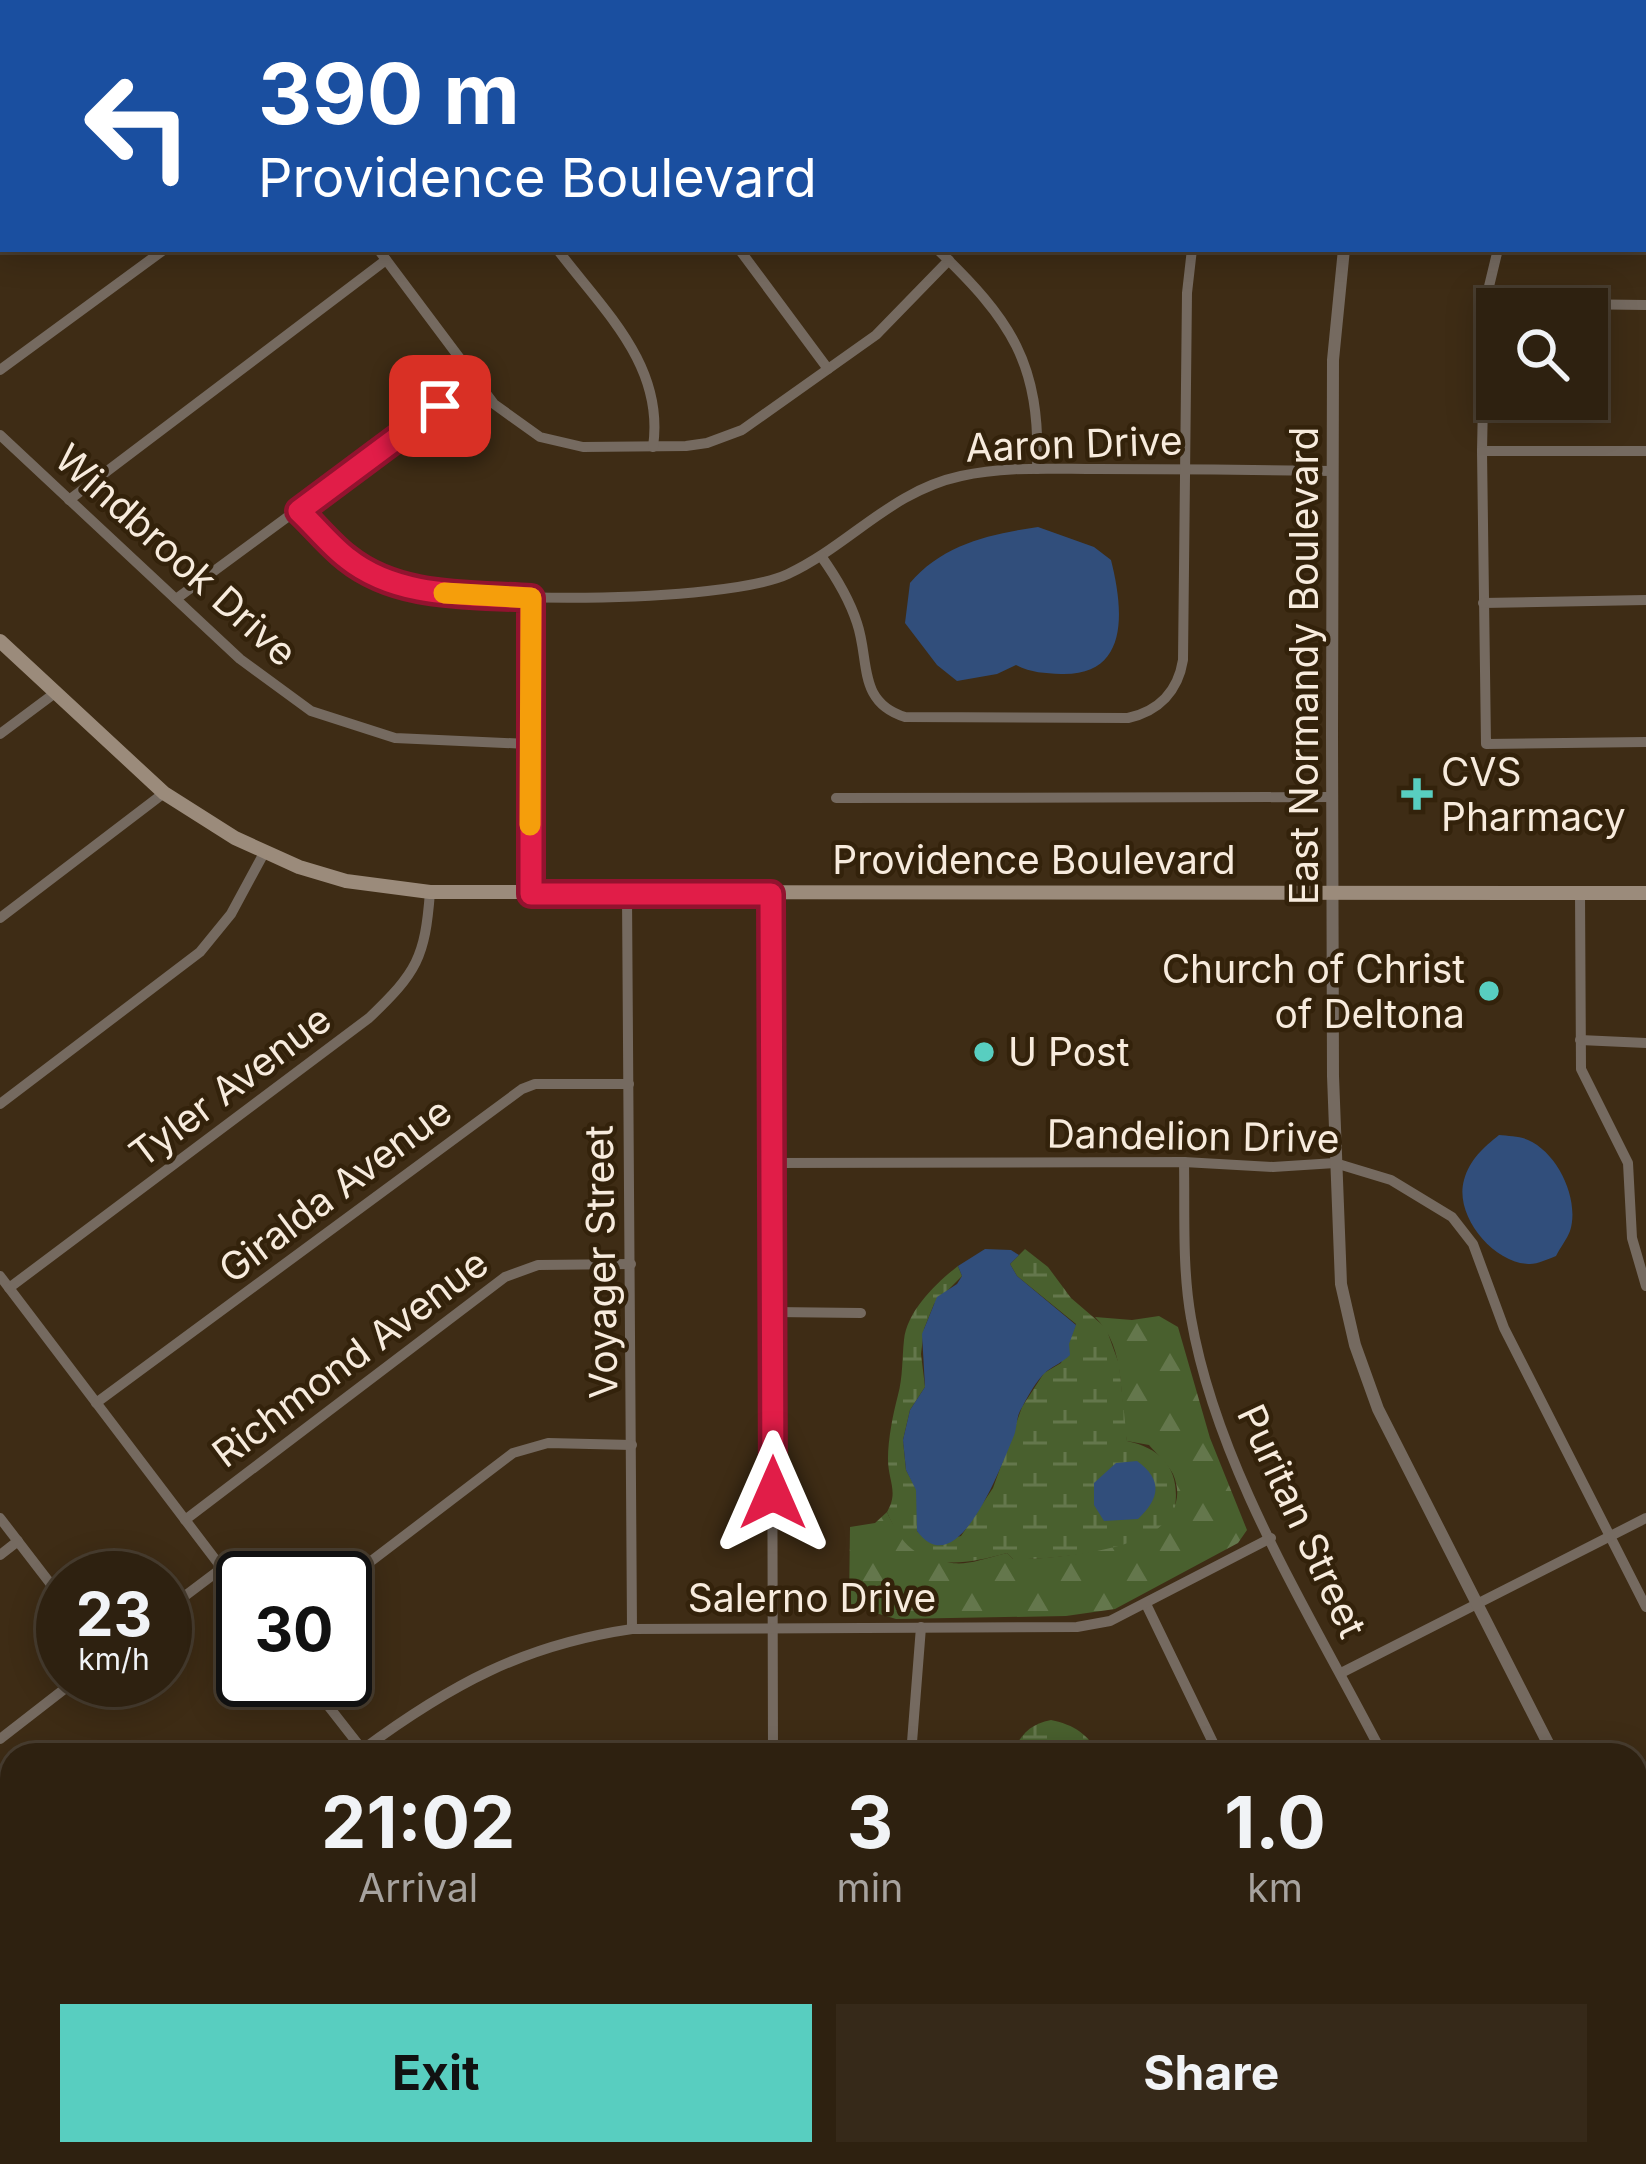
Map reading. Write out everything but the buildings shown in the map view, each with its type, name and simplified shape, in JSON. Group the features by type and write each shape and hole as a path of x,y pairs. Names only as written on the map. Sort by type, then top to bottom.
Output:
{"main road":[{"name":"Providence Boulevard","path":"0,641 164,793 264,853 346,881 430,892 627,895 1646,893"}],"street":[{"path":"0,370 162,252"},
{"path":"559,252 639,357 654,398 653,446"},
{"path":"741,252 829,369"},
{"path":"941,252 986,295 1008,328 1028,374 1037,418 1037,470"},
{"path":"821,556 847,595 860,629 868,689 891,713 905,717 1128,718 1144,715 1166,700 1183,660 1187,293 1192,252"},
{"name":"East Normandy Boulevard","path":"1344,252 1333,360 1335,1162 1341,1284 1354,1345 1378,1409 1549,1743"},
{"path":"1489,288 1497,252"},
{"path":"69,500 382,254 494,404 540,437 584,447 707,443 742,430 890,322 949,260"},
{"path":"1608,305 1646,305"},
{"path":"176,599 475,380"},
{"path":"1483,420 1486,743 1646,742"},
{"name":"Windbrook Drive","path":"0,435 269,683 311,710 395,738 528,744"},
{"path":"1482,452 1646,451"},
{"name":"Aaron Drive","path":"299,511 347,559 385,579 440,593 531,598 700,593 784,576 821,556 890,503 930,484 968,474 1333,471"},
{"path":"531,598 531,894"},
{"path":"1483,603 1646,600"},
{"path":"0,734 56,693"},
{"path":"0,918 164,793"},
{"path":"836,798 1333,797"},
{"path":"0,1104 200,952 231,914 264,853"},
{"name":"Tyler Avenue","path":"10,1288 369,1018 397,992 426,941 430,892"},
{"path":"1580,893 1581,1070 1622,1148 1631,1190 1632,1238 1646,1286"},
{"path":"771,894 773,1743"},
{"name":"Voyager Street","path":"627,895 632,1629"},
{"path":"1580,1040 1646,1042"},
{"name":"Giralda Avenue","path":"97,1403 522,1089 535,1084 629,1084"},
{"name":"Dandelion Drive","path":"772,1163 1184,1162 1273,1167 1335,1162 1391,1180 1427,1198 1452,1217 1473,1244 1504,1328 1646,1607"},
{"name":"Puritan Street","path":"1184,1162 1185,1277 1205,1382 1228,1448 1377,1743"},
{"path":"1631,1190 1646,1190"},
{"name":"Richmond Avenue","path":"185,1520 505,1277 538,1265 631,1264"},
{"path":"0,1276 216,1561"},
{"path":"774,1312 861,1313"},
{"path":"372,1560 513,1453 548,1443 632,1445"},
{"path":"0,1518 36,1565"},
{"path":"1341,1673 1646,1518"},
{"name":"Salerno Drive","path":"377,1743 447,1690 490,1668 574,1638 632,1629 1078,1627 1110,1621 1271,1538"},
{"path":"0,1555 18,1541"},
{"path":"192,1590 216,1572"},
{"path":"1145,1604 1213,1743"},
{"path":"912,1743 921,1628"},
{"path":"0,1739 41,1707"},
{"path":"329,1707 356,1743"}],"green space":[{"path":"1025,1249 1106,1328 1119,1364 1127,1441 1152,1450 1168,1465 1175,1486 1174,1513 1153,1532 1104,1550 1047,1558 1013,1559 1007,1553 969,1561 936,1561 908,1546 887,1512 893,1492 889,1443 906,1329 924,1298 958,1266 962,1276 934,1304 924,1329 925,1387 910,1410 903,1440 906,1470 917,1490 917,1531 931,1543 961,1536 993,1488 1022,1407 1044,1373 1061,1363 1076,1324 1017,1276 1010,1264"},
{"path":"1159,1316 1178,1327 1210,1438 1247,1530 1238,1543 1115,1609 1066,1616 896,1619 849,1605 850,1527 875,1523 887,1512 912,1543 957,1563 1007,1553 1013,1559 1091,1552 1148,1533 1167,1518 1177,1498 1173,1474 1149,1445 1127,1441 1117,1359 1095,1317"},
{"path":"1051,1720 1067,1725 1091,1743 1017,1743 1037,1724"}],"water":[{"path":"1038,527 1094,547 1111,560 1119,618 1111,651 1084,672 1044,673 1016,665 997,674 957,681 937,665 905,623 910,583 952,550"},
{"path":"1499,1135 1539,1146 1557,1166 1569,1192 1569,1234 1556,1256 1542,1262 1531,1264 1501,1255 1479,1234 1465,1208 1464,1180 1473,1160"},
{"path":"985,1249 1019,1255 1010,1264 1017,1276 1076,1325 1070,1355 1043,1375 1020,1411 1014,1435 976,1515 948,1544 932,1544 917,1531 916,1490 906,1470 903,1440 910,1410 925,1387 922,1334 937,1297 962,1276 958,1266"},
{"path":"1137,1461 1155,1482 1151,1504 1138,1519 1104,1521 1094,1505 1094,1483 1116,1463"}],"slow traffic":[{"path":"444,593 531,598 530,825"}],"place":[{"name":"CVS Pharmacy","path":"1417,794"},
{"name":"Church of Christ of Deltona","path":"1489,991"},
{"name":"U Post","path":"984,1052"}],"route":[{"path":"440,406 299,511 347,559 385,579 440,593 531,598 531,894 771,894 773,1493"}]}
